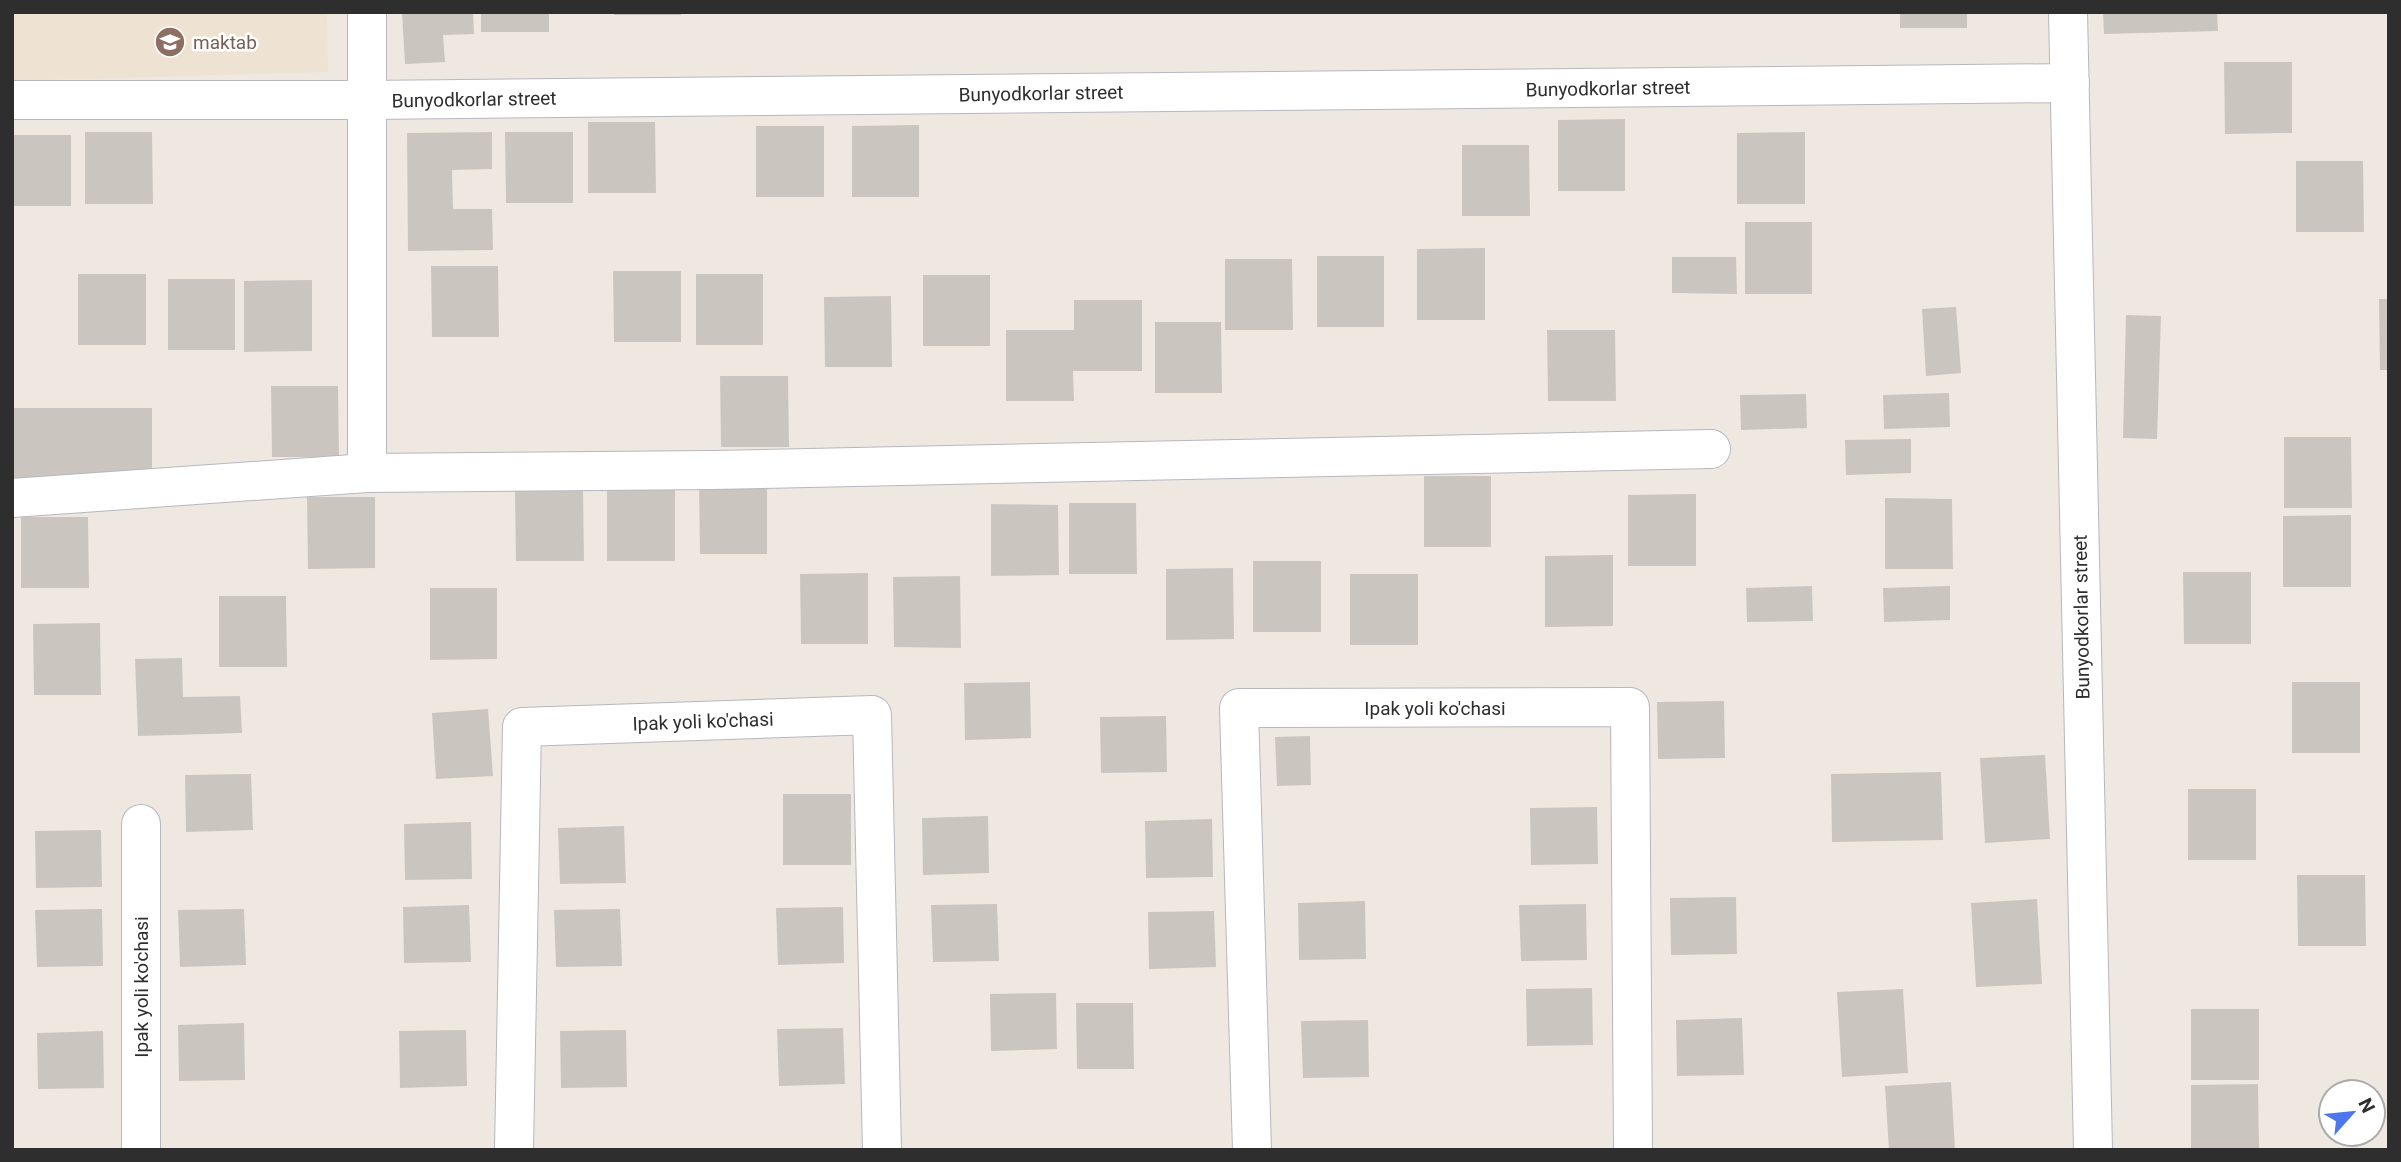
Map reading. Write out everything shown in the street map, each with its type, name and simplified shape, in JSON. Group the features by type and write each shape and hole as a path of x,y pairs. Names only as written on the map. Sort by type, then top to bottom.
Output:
{"street":[{"path":"366,473 367,12"},
{"name":"Bunyodkorlar street","path":"2068,12 2093,1150"},
{"name":"Bunyodkorlar street","path":"12,100 367,100 2070,83"},
{"path":"12,498 366,473 726,470 1711,449"},
{"name":"Ipak yoli ko'chasi","path":"1252,1150 1239,708 1630,707 1633,1150"},
{"name":"Ipak yoli ko'chasi","path":"514,1150 522,727 872,715 882,1150"},
{"name":"Ipak yoli ko'chasi","path":"141,824 141,1150"}],"shaded area":[{"name":"maktab","path":"12,12 327,12 328,72 12,81"}],"building":[{"path":"402,12 473,12 474,34 443,35 445,62 405,64"},
{"path":"481,12 549,12 549,32 481,32"},
{"path":"614,12 681,12 681,15 614,15"},
{"path":"1900,12 1967,12 1967,28 1900,28"},
{"path":"2103,12 2217,12 2218,31 2104,34"},
{"path":"2224,62 2292,62 2292,133 2225,134"},
{"path":"1625,119 1625,191 1558,191 1558,120"},
{"path":"588,122 655,122 656,193 588,193"},
{"path":"919,125 919,197 852,197 852,126"},
{"path":"756,126 824,126 824,197 756,197"},
{"path":"85,132 152,132 153,204 85,204"},
{"path":"492,132 492,169 452,170 453,209 492,209 493,250 408,251 407,133"},
{"path":"505,132 573,132 573,203 506,203"},
{"path":"1805,132 1805,204 1737,204 1737,133"},
{"path":"12,135 71,135 71,206 12,206"},
{"path":"1462,145 1529,145 1530,216 1462,216"},
{"path":"2296,161 2363,161 2364,232 2296,232"},
{"path":"1745,222 1812,222 1812,294 1745,294"},
{"path":"1485,248 1485,320 1417,320 1417,249"},
{"path":"1317,256 1384,256 1384,327 1317,327"},
{"path":"1672,257 1736,257 1737,294 1672,293"},
{"path":"1225,259 1292,259 1293,330 1225,330"},
{"path":"431,266 498,266 499,337 432,337"},
{"path":"613,271 681,271 681,342 614,342"},
{"path":"78,274 146,274 146,345 78,345"},
{"path":"696,274 763,274 763,345 696,345"},
{"path":"923,275 990,275 990,346 923,346"},
{"path":"168,279 235,279 235,350 168,350"},
{"path":"312,280 312,351 244,352 244,281"},
{"path":"891,296 892,367 825,367 824,297"},
{"path":"2379,299 2389,299 2389,370 2380,370"},
{"path":"1074,300 1142,300 1142,371 1073,371 1074,401 1006,401 1006,330 1074,330"},
{"path":"1956,307 1961,373 1926,376 1922,309"},
{"path":"2126,315 2161,316 2157,439 2123,438"},
{"path":"1155,322 1221,322 1222,393 1155,393"},
{"path":"1547,330 1615,330 1616,401 1548,401"},
{"path":"720,376 788,376 789,447 721,447"},
{"path":"271,386 338,386 339,457 272,457"},
{"path":"1949,393 1950,427 1884,429 1883,395"},
{"path":"1806,394 1807,428 1741,430 1740,395"},
{"path":"12,408 152,408 152,482 12,482"},
{"path":"2284,437 2351,437 2352,508 2284,508"},
{"path":"1911,439 1911,473 1846,475 1845,440"},
{"path":"1424,476 1491,476 1491,547 1424,547"},
{"path":"699,483 767,483 767,554 700,554"},
{"path":"607,489 675,489 675,561 607,561"},
{"path":"515,491 583,491 584,561 516,561"},
{"path":"1696,494 1696,566 1628,566 1628,495"},
{"path":"307,497 375,497 375,568 308,569"},
{"path":"1885,498 1952,499 1953,569 1885,569"},
{"path":"1069,503 1136,503 1137,574 1069,574"},
{"path":"991,504 1058,505 1059,575 991,576"},
{"path":"2351,515 2351,587 2283,587 2283,516"},
{"path":"21,517 88,517 89,588 21,588"},
{"path":"1613,555 1613,626 1545,627 1545,556"},
{"path":"1253,561 1321,561 1321,632 1253,632"},
{"path":"1233,568 1234,639 1166,640 1166,569"},
{"path":"2183,572 2251,572 2251,644 2184,644"},
{"path":"868,573 868,644 801,644 800,574"},
{"path":"1350,574 1418,574 1418,645 1350,645"},
{"path":"960,576 961,648 894,647 893,577"},
{"path":"1812,586 1813,621 1747,622 1746,588"},
{"path":"1950,586 1950,620 1884,622 1883,588"},
{"path":"430,588 497,588 497,659 430,660"},
{"path":"219,596 286,596 287,667 219,667"},
{"path":"100,623 101,695 34,695 33,624"},
{"path":"182,658 183,697 240,696 242,733 138,736 135,659"},
{"path":"1030,682 1031,738 965,740 964,683"},
{"path":"2292,682 2360,682 2360,753 2292,753"},
{"path":"1724,701 1725,758 1658,759 1657,702"},
{"path":"488,709 493,776 436,779 432,713"},
{"path":"1166,716 1167,772 1101,773 1100,717"},
{"path":"1310,736 1311,785 1277,786 1275,737"},
{"path":"2045,755 2050,839 1985,843 1980,758"},
{"path":"1941,772 1943,840 1832,842 1831,774"},
{"path":"251,774 253,830 186,832 185,775"},
{"path":"2188,789 2256,789 2256,860 2188,860"},
{"path":"783,794 851,794 851,865 783,865"},
{"path":"1597,807 1598,864 1531,865 1530,808"},
{"path":"988,816 989,873 923,875 922,818"},
{"path":"1212,819 1213,877 1146,878 1145,821"},
{"path":"471,822 472,879 405,880 404,824"},
{"path":"624,826 626,883 560,884 558,828"},
{"path":"101,830 102,887 36,888 35,831"},
{"path":"2297,875 2365,875 2366,946 2298,946"},
{"path":"1736,897 1737,954 1671,955 1670,898"},
{"path":"2037,899 2042,984 1976,987 1971,903"},
{"path":"1365,901 1366,959 1299,960 1298,903"},
{"path":"997,904 999,961 933,962 931,905"},
{"path":"1586,904 1587,960 1521,961 1519,905"},
{"path":"469,905 471,962 404,963 403,907"},
{"path":"843,907 844,963 778,965 776,908"},
{"path":"102,909 103,966 37,967 35,910"},
{"path":"244,909 246,965 180,967 178,910"},
{"path":"620,909 622,966 556,967 554,910"},
{"path":"1214,911 1216,967 1149,969 1148,912"},
{"path":"1592,988 1593,1045 1527,1046 1526,989"},
{"path":"1903,989 1908,1073 1842,1077 1837,992"},
{"path":"1056,993 1057,1049 991,1051 990,994"},
{"path":"1076,1003 1133,1003 1134,1069 1077,1069"},
{"path":"2191,1009 2259,1009 2259,1080 2191,1080"},
{"path":"1742,1018 1744,1075 1677,1076 1676,1020"},
{"path":"1368,1020 1369,1077 1303,1078 1301,1021"},
{"path":"244,1023 245,1080 179,1081 178,1025"},
{"path":"843,1028 845,1084 779,1086 777,1029"},
{"path":"466,1030 467,1086 400,1088 399,1031"},
{"path":"626,1030 627,1087 561,1088 560,1031"},
{"path":"103,1031 104,1088 38,1089 37,1033"},
{"path":"1951,1082 1955,1150 1889,1150 1885,1086"},
{"path":"2258,1084 2259,1150 2191,1150 2191,1085"}],"place":[{"name":"maktab","path":"170,42"}]}
